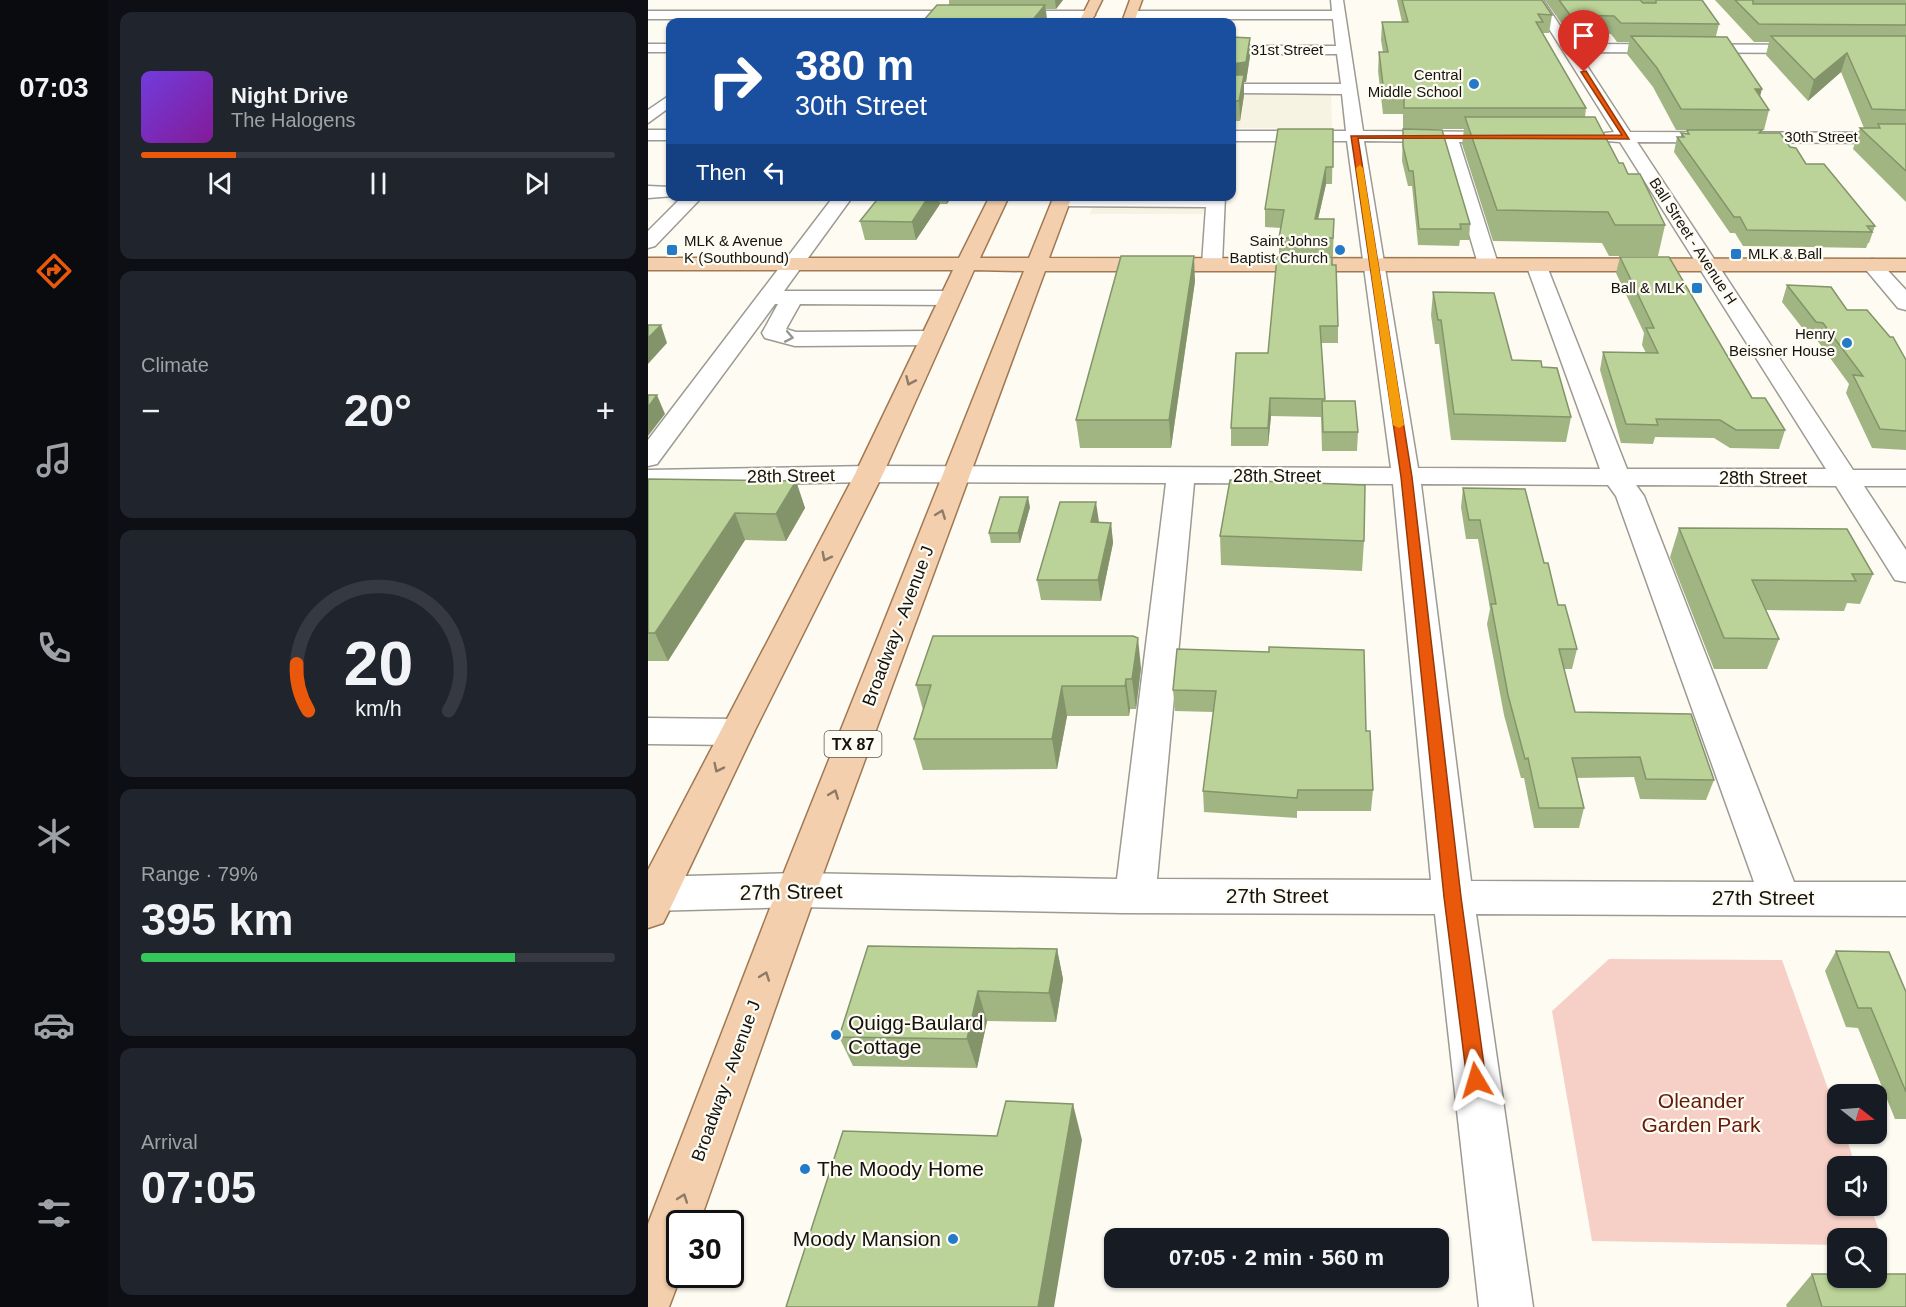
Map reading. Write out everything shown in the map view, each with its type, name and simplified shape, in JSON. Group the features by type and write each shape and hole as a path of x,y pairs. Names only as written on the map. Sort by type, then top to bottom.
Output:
{"main road":[{"path":"1129,18 1137,0"},
{"path":"651,900 869,474 930,338 998,201"},
{"name":"Broadway - Avenue J","path":"648,1293 796,890 1061,201"},
{"path":"648,264 1906,265"}],"street":[{"path":"666,18 693,0"},
{"path":"873,18 891,0"},
{"name":"Ball Street - Avenue H","path":"1537,0 1906,573"},
{"path":"1046,5 1091,11"},
{"path":"1148,18 1338,8 1348,89 1346,123 1376,264 1406,477 1453,897 1506,1307"},
{"path":"899,18 1091,11"},
{"path":"648,15 822,18"},
{"path":"648,30 666,18"},
{"path":"1777,36 1793,49"},
{"path":"648,48 666,48"},
{"path":"1569,48 1827,49"},
{"name":"31st Street","path":"1236,50 1343,50"},
{"path":"1236,89 1348,89"},
{"path":"648,118 666,103"},
{"path":"1281,118 1282,136"},
{"path":"1236,136 1282,136 1346,123 1449,137 1521,137"},
{"path":"648,135 666,135"},
{"path":"1449,137 1488,264"},
{"name":"30th Street","path":"1593,137 1906,138"},
{"path":"648,192 666,192"},
{"path":"648,242 689,201"},
{"path":"648,458 840,201"},
{"path":"1212,264 1216,201"},
{"path":"1536,264 1617,478 1630,496 1779,898"},
{"path":"1872,265 1906,303"},
{"path":"769,297 950,298"},
{"path":"793,297 777,321 773,333 795,339 930,338"},
{"name":"28th Street","path":"648,478 869,474 1906,478"},
{"path":"1135,896 1181,475"},
{"path":"648,731 736,732"},
{"name":"27th Street","path":"651,900 796,890 1135,896 1906,899"}],"shaded area":[{"path":"1236,91 1331,92 1332,128 1236,128"},
{"path":"1095,201 1206,201 1204,214 1090,214"}],"green space":[{"name":"Oleander Garden Park","path":"1609,959 1782,960 1827,1086 1827,1144 1848,1144 1852,1156 1827,1156 1827,1216 1874,1216 1878,1228 1827,1228 1827,1245 1592,1241 1552,1011"}],"building":[{"path":"1402,0 1542,0 1552,15 1538,14 1543,22 1536,22 1586,108 1404,108 1404,94 1384,93 1379,52 1388,52 1382,22 1408,22"},
{"path":"1559,0 1640,0 1643,3 1656,3 1656,0 1702,0 1719,24 1621,23 1614,16 1570,15"},
{"path":"1735,0 1753,0 1753,4 1906,4 1906,25 1759,24"},
{"path":"937,5 1045,5 1034,18 926,18"},
{"path":"1631,36 1727,37 1762,89 1755,89 1769,110 1681,109 1657,68"},
{"path":"1771,36 1906,36 1906,110 1872,109 1847,53 1814,80"},
{"path":"1236,37 1250,38 1246,62 1236,63"},
{"path":"1236,75 1244,75 1239,101 1236,101"},
{"path":"1465,117 1595,117 1619,163 1623,163 1628,174 1640,174 1665,225 1615,225 1608,212 1497,210"},
{"path":"1878,124 1906,124 1906,171 1860,128 1880,128"},
{"path":"1278,129 1333,129 1333,167 1326,167 1315,219 1334,219 1333,238 1279,238 1284,210 1265,209"},
{"path":"1403,129 1442,130 1470,224 1460,224 1461,229 1419,229 1413,171 1409,171 1403,146"},
{"path":"1687,130 1762,130 1759,133 1780,133 1790,147 1796,148 1806,164 1824,164 1875,226 1867,226 1872,232 1747,230 1740,217 1734,217 1677,137 1684,137 1681,133 1689,134"},
{"path":"876,201 926,201 912,222 860,221"},
{"path":"1121,256 1194,256 1169,420 1076,420"},
{"path":"1277,257 1332,257 1332,265 1336,265 1338,326 1320,326 1325,399 1270,398 1268,428 1231,428 1236,353 1268,353"},
{"path":"1620,257 1669,257 1752,398 1765,398 1785,430 1736,430 1720,420 1656,419 1658,425 1626,424 1603,352 1658,353 1646,328 1654,328"},
{"path":"1787,285 1831,287 1847,310 1867,310 1890,337 1893,337 1906,360 1906,431 1880,429 1853,375 1863,376 1823,323 1816,322"},
{"path":"1433,292 1494,293 1512,360 1541,361 1542,367 1557,368 1571,417 1454,414 1441,320 1438,320"},
{"path":"648,325 661,325 648,338"},
{"path":"648,395 657,395 648,407"},
{"path":"1322,401 1355,401 1358,432 1323,432"},
{"path":"648,479 796,481 776,514 735,513 655,633 648,633"},
{"path":"1230,480 1365,485 1364,541 1220,536"},
{"path":"1463,488 1525,489 1544,563 1548,563 1558,605 1565,605 1577,649 1559,649 1575,712 1691,714 1714,780 1646,779 1640,757 1572,758 1584,808 1539,808 1528,758 1525,759 1508,695 1491,604 1496,604 1480,520 1469,520"},
{"path":"1000,497 1028,497 1018,533 989,533"},
{"path":"1060,502 1096,502 1091,522 1111,523 1098,580 1037,580"},
{"path":"1679,528 1847,529 1873,574 1852,574 1856,581 1752,580 1779,639 1724,638"},
{"path":"933,636 1133,636 1138,638 1132,679 1126,679 1125,686 1062,686 1052,739 914,739 931,685 916,685"},
{"path":"1269,647 1364,650 1366,731 1370,731 1373,790 1298,790 1297,798 1203,791 1216,691 1173,690 1177,649 1269,652"},
{"path":"868,946 1057,949 1049,993 978,991 967,1039 839,1037"},
{"path":"1836,951 1889,952 1906,992 1906,1092 1871,1008 1858,1008"},
{"name":"Moody Mansion","path":"1006,1101 1073,1104 1038,1307 786,1307 843,1131 997,1136"},
{"path":"1812,1274 1827,1274 1827,1288 1887,1288 1887,1274 1906,1274 1906,1307 1822,1307"}],"slow traffic":[{"path":"1360,168 1399,425"}],"place":[{"name":"Central Middle School","path":"1474,84"},
{"name":"MLK & Avenue K (Southbound)","path":"672,250"},
{"name":"Saint Johns Baptist Church","path":"1340,250"},
{"name":"MLK & Ball","path":"1736,254"},
{"name":"Ball & MLK","path":"1697,288"},
{"name":"Henry Beissner House","path":"1847,343"},
{"name":"Quigg-Baulard Cottage","path":"836,1035"},
{"name":"The Moody Home","path":"805,1169"},
{"name":"Moody Mansion","path":"953,1239"}],"route":[{"path":"1476,1080 1406,477 1376,264 1354,136 1626,137 1584,72"}]}
